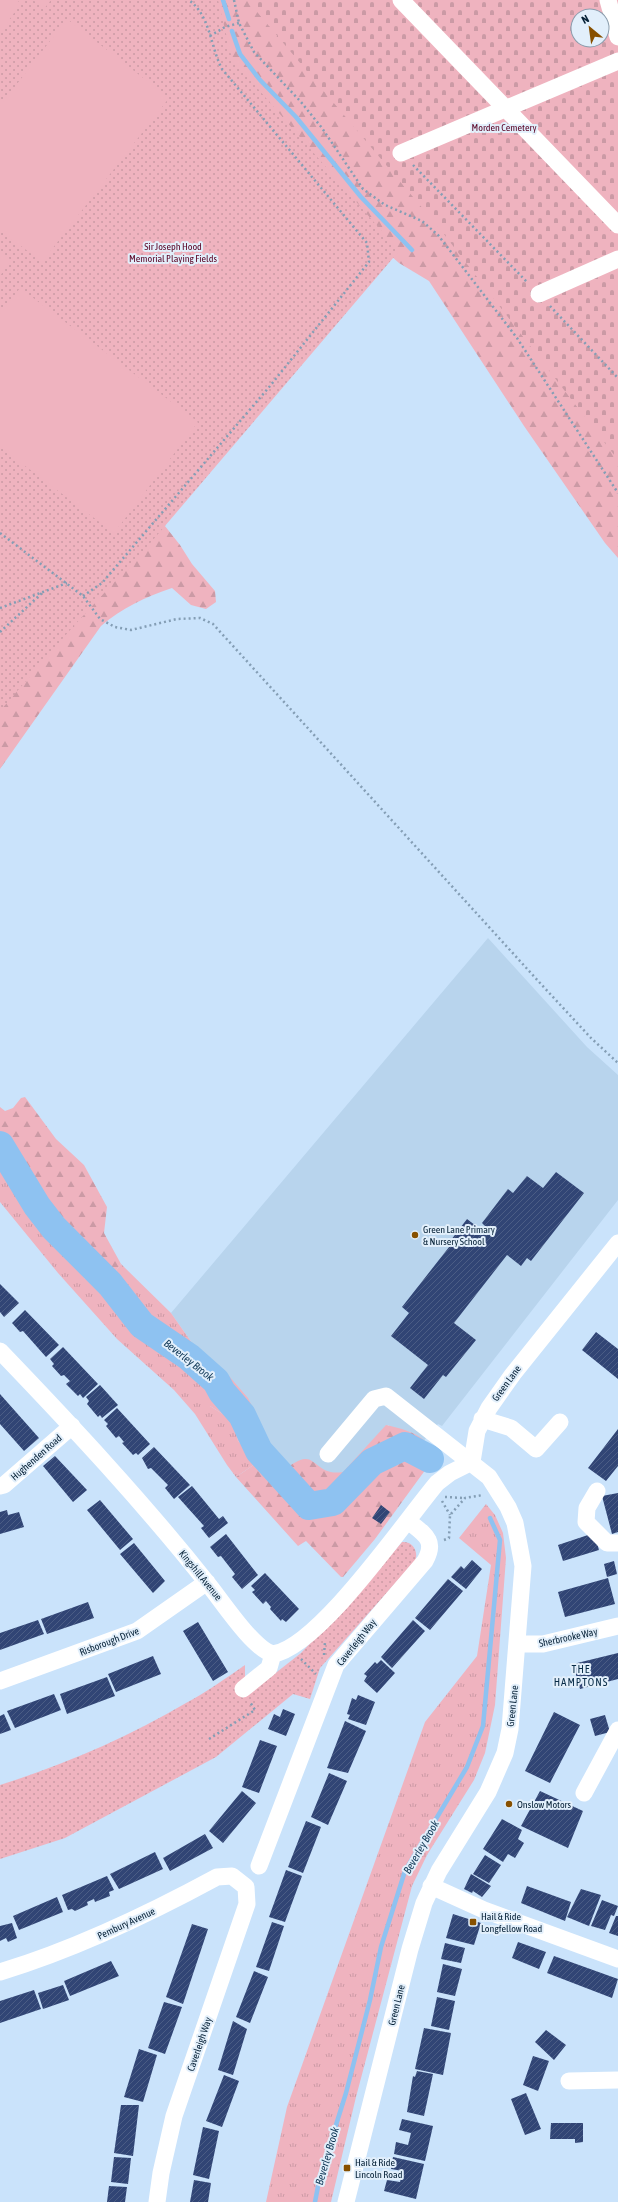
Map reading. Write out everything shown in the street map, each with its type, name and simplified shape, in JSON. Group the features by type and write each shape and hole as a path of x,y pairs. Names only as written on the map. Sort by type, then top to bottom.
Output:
{"street":[{"path":"401,0 618,225"},
{"path":"608,0 618,37"},
{"path":"402,153 507,110 618,61"},
{"path":"539,294 618,259"},
{"name":"Green Lane","path":"346,2202 410,1949 431,1886 488,1792 505,1753 510,1729 518,1644 523,1566 521,1546 515,1523 496,1487 489,1477 472,1462 475,1439 482,1419 513,1374 618,1243"},
{"name":"Kingshill Avenue","path":"0,1351 72,1426 120,1479 207,1582 258,1646 273,1654"},
{"path":"243,1689 269,1668 273,1654 291,1649 320,1623 358,1582 438,1483 450,1473 472,1462 386,1396 374,1398 328,1454"},
{"path":"482,1419 511,1428 536,1449 560,1422"},
{"name":"Hughenden Road","path":"0,1486 4,1485 72,1426"},
{"path":"597,1492 587,1508 586,1522 607,1543 618,1543"},
{"path":"408,1521 422,1533 431,1545"},
{"name":"Caverleigh Way","path":"259,1866 336,1665 425,1561 431,1545"},
{"name":"Risborough Drive","path":"0,1681 137,1631 207,1582"},
{"name":"Sherbrooke Way","path":"518,1644 543,1644 618,1626"},
{"path":"584,1793 618,1730"},
{"name":"Pembury Avenue","path":"0,1972 56,1953 125,1925 217,1877 232,1876 246,1887"},
{"path":"431,1886 484,1910 618,1959"},
{"name":"Caverleigh Way","path":"157,2202 164,2159 174,2116 248,1904 246,1887"},
{"path":"569,2081 618,2080"}],"path":[{"path":"83,596 102,582 270,386 369,262 367,243 222,70 214,54 206,19 198,6 189,0"},
{"path":"234,0 239,23 254,52 314,118 363,189 385,205 422,221 438,235 517,338 618,493"},
{"path":"210,36 225,27 239,23"},
{"path":"402,153 618,378"},
{"path":"0,533 83,596 100,619 115,627 131,630 177,619 200,618 212,624 540,983 591,1038 618,1063"},
{"path":"0,608 67,583"},
{"path":"0,632 44,592"},
{"path":"440,1497 465,1498 482,1496 496,1487"},
{"path":"431,1545 449,1538 450,1515 465,1498"},
{"path":"320,1623 326,1629 323,1660"},
{"path":"291,1649 318,1676 320,1672"},
{"path":"209,1739 255,1710 243,1689"}],"shaded area":[{"name":"Green Lane Primary & Nursery School","path":"488,938 587,1047 618,1075 618,1200 442,1426 438,1424 421,1444 388,1425 346,1472 335,1477 284,1468 251,1427 171,1313"}],"green space":[{"name":"Sir Joseph Hood Memorial Playing Fields","path":"0,0 218,0 232,59 399,251 153,540 71,629 0,711"},
{"path":"0,0 16,0 21,3 0,33"},
{"path":"33,0 51,0 44,9"},
{"path":"201,0 252,0 443,229 618,455 618,558 605,543 524,426 429,281 399,263 381,247 228,70"},
{"name":"Morden Cemetery","path":"247,0 618,0 618,460 440,229"},
{"path":"67,19 169,98 42,262 0,230 0,106"},
{"path":"0,252 11,260 0,276"},
{"path":"20,288 198,422 114,533 0,447 0,314"},
{"path":"161,521 180,545 192,564 215,591 216,602 206,609 191,605 172,588 152,595 134,604 101,626 0,769 0,646"},
{"path":"25,1097 56,1139 84,1165 107,1207 104,1233 121,1264 112,1276 101,1286 92,1284 83,1275 75,1248 71,1242 51,1223 31,1188 24,1179 9,1169 0,1170 0,1107 5,1111 13,1108 21,1098"},
{"path":"6,1168 17,1172 30,1187 51,1224 72,1242 85,1279 112,1276 121,1264 171,1313 218,1380 215,1381 210,1406 229,1418 234,1425 238,1441 256,1460 252,1466 236,1477 195,1414 174,1390 117,1339 58,1273 0,1202 0,1170"},
{"path":"225,1375 229,1376 248,1398 255,1412 250,1427 282,1466 287,1467 303,1459 309,1459 329,1472 343,1472 386,1425 409,1431 423,1439 432,1450 434,1458 375,1539 343,1577 341,1577 306,1541 298,1546 236,1477 252,1466 256,1460 238,1441 234,1425 229,1418 210,1406 204,1397 207,1384"},
{"path":"486,1504 495,1515 503,1533 506,1558 495,1705 485,1753 474,1780 427,1855 412,1886 356,2097 331,2202 266,2202 287,2107 425,1722 477,1656 491,1565 459,1538"},
{"path":"402,1542 412,1545 416,1551 415,1561 320,1668 310,1699 293,1694 216,1757 65,1838 0,1859 0,1785 48,1769 119,1739 194,1699 245,1665 245,1697 301,1653 358,1593"}],"building":[{"path":"556,1172 584,1193 531,1261 527,1258 521,1266 507,1255 454,1323 476,1340 446,1377 443,1375 424,1399 410,1388 428,1365 391,1336 409,1313 402,1307 453,1242 451,1240 467,1219 484,1232 487,1228 482,1223 508,1189 513,1193 527,1176 543,1188"},
{"path":"0,1284 19,1303 4,1317 0,1312"},
{"path":"25,1310 59,1345 46,1357 23,1331 20,1332 12,1323"},
{"path":"596,1332 618,1349 618,1379 582,1350"},
{"path":"63,1347 98,1384 83,1398 80,1394 78,1396 66,1384 70,1381 64,1375 61,1376 52,1366 54,1364 50,1359"},
{"path":"100,1385 118,1405 102,1418 100,1415 98,1417 87,1404 89,1401 86,1397"},
{"path":"0,1394 39,1438 24,1451 0,1424"},
{"path":"117,1408 150,1444 138,1455 136,1453 133,1455 122,1443 124,1442 119,1436 116,1438 106,1426 108,1424 104,1420"},
{"path":"618,1429 618,1466 606,1481 588,1468"},
{"path":"154,1447 190,1485 174,1499 165,1488 168,1485 151,1468 148,1469 142,1458"},
{"path":"55,1456 87,1490 73,1502 43,1466"},
{"path":"192,1486 219,1519 223,1516 228,1523 209,1538 201,1528 204,1526 178,1497"},
{"path":"618,1493 618,1532 612,1534 602,1496"},
{"path":"100,1500 133,1539 120,1550 87,1510"},
{"path":"381,1505 390,1512 381,1524 372,1518"},
{"path":"7,1510 8,1515 19,1512 24,1527 0,1534 0,1512"},
{"path":"594,1533 599,1550 563,1561 558,1545"},
{"path":"226,1534 258,1575 242,1589 232,1577 235,1574 221,1556 218,1557 210,1547"},
{"path":"134,1543 165,1581 153,1593 120,1554"},
{"path":"472,1560 482,1569 466,1589 451,1577 461,1566 464,1569"},
{"path":"614,1561 617,1574 607,1577 604,1564"},
{"path":"265,1573 299,1609 286,1622 282,1619 281,1621 270,1609 271,1607 266,1601 263,1604 252,1592 255,1590 251,1586"},
{"path":"608,1578 615,1604 565,1617 558,1592"},
{"path":"448,1579 463,1591 430,1630 415,1618"},
{"path":"88,1602 94,1618 47,1634 41,1619"},
{"path":"38,1620 44,1634 0,1650 0,1633"},
{"path":"413,1620 425,1631 392,1668 381,1657"},
{"path":"198,1622 228,1672 213,1681 183,1631"},
{"path":"618,1653 618,1679 580,1689 573,1664"},
{"path":"153,1656 161,1674 116,1692 108,1674"},
{"path":"381,1660 395,1673 377,1693 364,1681 367,1676 364,1674 375,1662 377,1664"},
{"path":"107,1677 115,1696 67,1714 60,1694"},
{"path":"54,1694 61,1710 15,1728 7,1711"},
{"path":"358,1695 375,1702 366,1725 348,1719 350,1715 347,1714 352,1698 356,1700"},
{"path":"283,1709 295,1714 286,1736 268,1729 274,1714 280,1717"},
{"path":"554,1712 580,1725 550,1783 525,1771"},
{"path":"4,1714 11,1730 0,1734 0,1716"},
{"path":"605,1715 610,1732 595,1736 590,1719"},
{"path":"345,1721 366,1731 348,1773 327,1768"},
{"path":"260,1740 277,1746 259,1793 242,1787"},
{"path":"329,1773 347,1781 328,1825 311,1817"},
{"path":"242,1791 256,1803 223,1843 209,1831"},
{"path":"540,1791 583,1811 568,1848 521,1826"},
{"path":"502,1819 522,1830 518,1839 524,1843 515,1858 508,1854 503,1862 483,1849"},
{"path":"306,1821 321,1827 303,1873 288,1867"},
{"path":"205,1834 213,1848 170,1871 163,1858"},
{"path":"155,1852 163,1869 119,1889 110,1874"},
{"path":"485,1855 501,1865 489,1883 473,1874"},
{"path":"286,1870 302,1876 285,1922 269,1917"},
{"path":"471,1874 491,1886 482,1897 473,1891 472,1893 464,1889"},
{"path":"107,1876 114,1890 109,1892 110,1896 95,1902 94,1899 87,1902 88,1905 75,1911 72,1909 68,1910 62,1895"},
{"path":"527,1886 571,1902 565,1921 521,1903"},
{"path":"581,1889 601,1895 589,1926 567,1917"},
{"path":"57,1897 63,1912 19,1930 13,1916"},
{"path":"602,1900 618,1906 614,1916 611,1915 605,1930 591,1926"},
{"path":"453,1914 481,1923 474,1945 446,1938"},
{"path":"616,1916 618,1916 618,1936 609,1933"},
{"path":"272,1922 284,1926 269,1971 256,1967"},
{"path":"12,1923 17,1938 8,1942 6,1938 0,1941 0,1926"},
{"path":"192,1924 208,1929 183,2004 166,1997"},
{"path":"518,1942 546,1952 539,1969 512,1958"},
{"path":"445,1943 465,1948 461,1963 441,1959"},
{"path":"554,1956 618,1979 612,1998 547,1973"},
{"path":"111,1961 119,1976 70,1996 64,1981"},
{"path":"443,1964 462,1969 455,1996 437,1992"},
{"path":"254,1971 268,1977 250,2023 236,2017"},
{"path":"63,1985 69,2000 43,2009 38,1993"},
{"path":"34,1990 41,2009 0,2023 0,2001"},
{"path":"437,1997 455,2001 449,2030 431,2026"},
{"path":"164,2002 182,2007 165,2054 148,2048"},
{"path":"233,2021 247,2029 233,2075 218,2070"},
{"path":"424,2028 451,2033 443,2075 415,2069"},
{"path":"546,2030 566,2045 554,2060 535,2042"},
{"path":"139,2049 157,2055 143,2102 124,2097"},
{"path":"533,2056 549,2061 538,2091 523,2085"},
{"path":"417,2071 433,2074 424,2116 407,2112 413,2076 415,2077"},
{"path":"224,2075 239,2081 222,2127 206,2121"},
{"path":"526,2093 541,2129 525,2135 511,2099"},
{"path":"121,2105 139,2105 133,2156 114,2153"},
{"path":"402,2119 433,2126 425,2161 394,2154 396,2142 408,2145 411,2133 399,2130"},
{"path":"551,2123 583,2123 583,2142 575,2143 575,2139 550,2139"},
{"path":"203,2127 219,2131 209,2179 193,2175"},
{"path":"114,2157 131,2158 128,2184 111,2182"},
{"path":"393,2157 424,2164 416,2199 384,2191 387,2180 400,2182 403,2171 391,2169"},
{"path":"194,2180 211,2183 208,2202 190,2202"},
{"path":"109,2186 127,2187 125,2202 107,2202"}],"waterway":[{"path":"223,0 229,19"},
{"path":"232,31 240,54 260,80 296,117 361,197 412,250"},
{"name":"Beverley Brook","path":"0,1145 37,1206 54,1228 110,1284 142,1325 189,1357 216,1381 222,1392 242,1415 259,1451 309,1506 333,1502 372,1462 405,1446 430,1459"},
{"name":"Beverley Brook","path":"315,2202 320,2176 346,2093 370,2000 381,1947 405,1871 467,1767 483,1726 500,1540 490,1518"}],"place":[{"name":"Green Lane Primary & Nursery School","path":"415,1235"},
{"name":"Onslow Motors","path":"509,1804"},
{"name":"Hail & Ride Longfellow Road","path":"473,1922"},
{"name":"Hail & Ride Lincoln Road","path":"347,2168"}],"district":[{"name":"THE HAMPTONS","path":"581,1675"}]}
